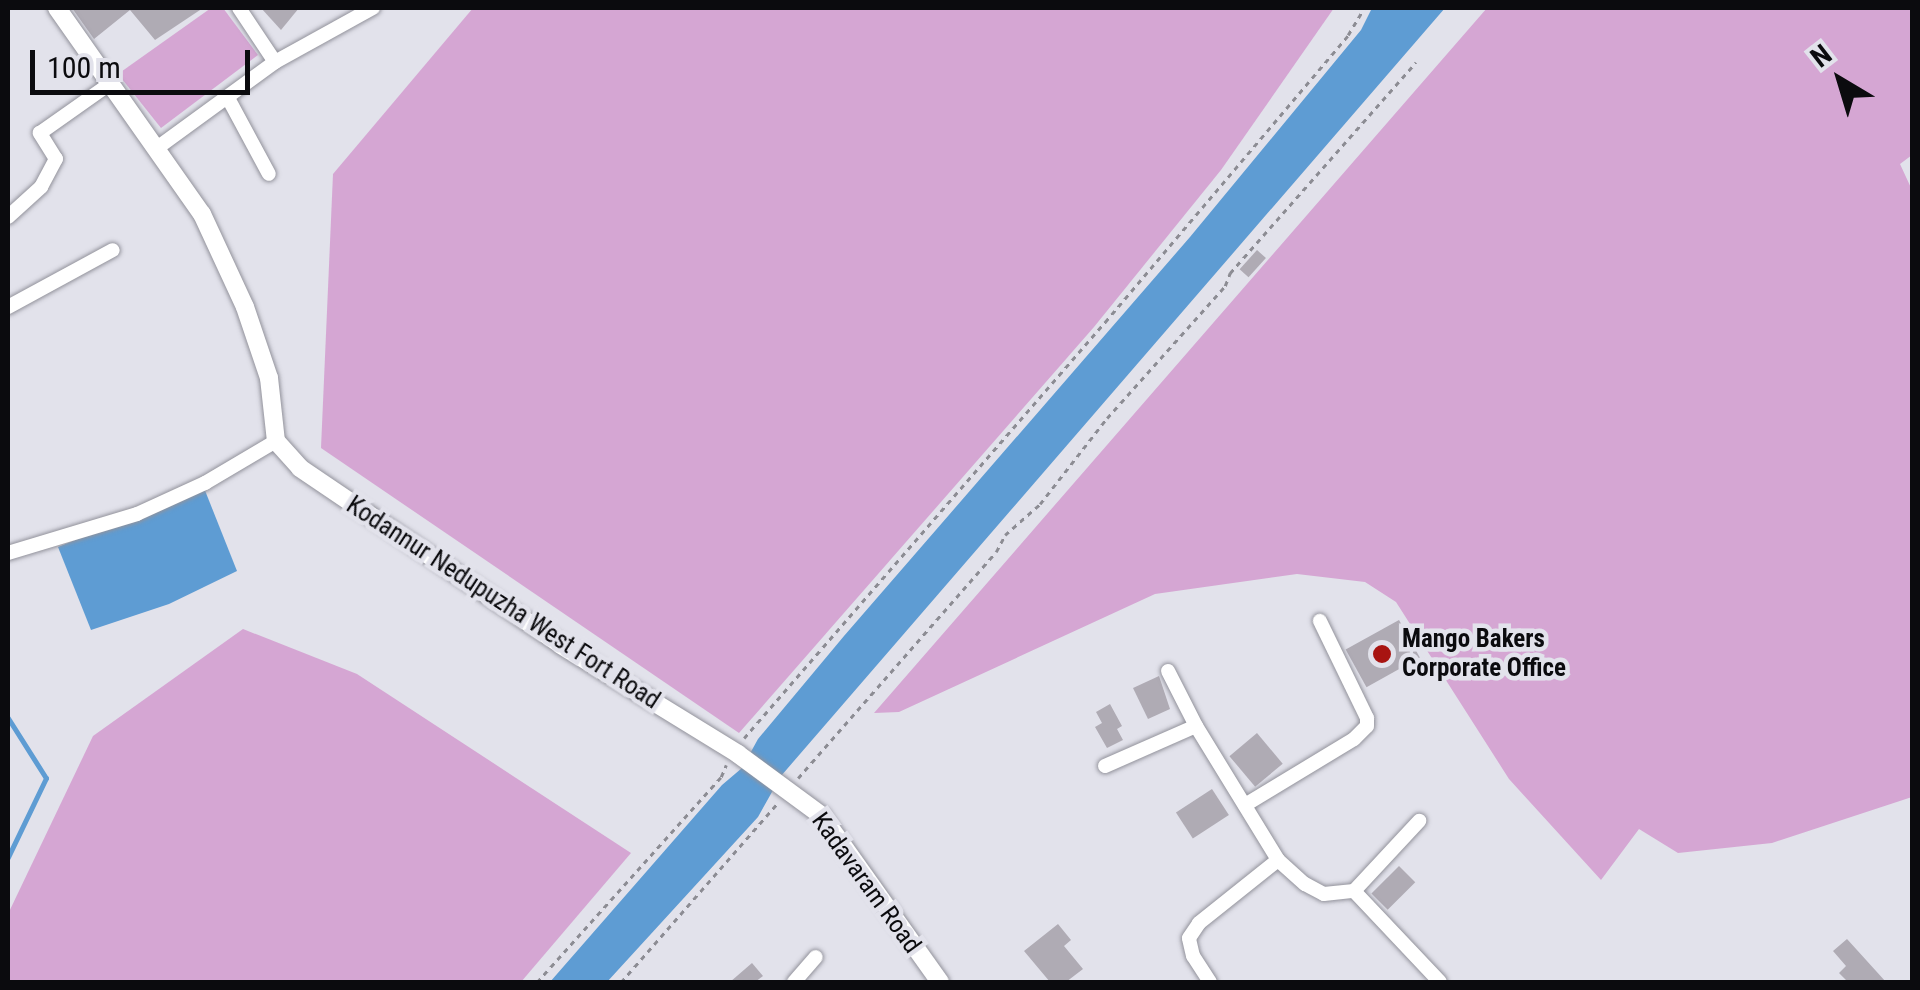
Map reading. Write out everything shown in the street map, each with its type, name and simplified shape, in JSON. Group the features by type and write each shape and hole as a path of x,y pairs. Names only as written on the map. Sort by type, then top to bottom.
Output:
{"main road":[{"path":"57,8 202,214 245,307 270,378 276,441"},
{"name":"Kodannur Nedupuzha West Fort Road","path":"276,441 300,468 561,645 736,752"},
{"name":"Kadavaram Road","path":"736,752 822,816 940,982"}],"street":[{"path":"239,8 276,62"},
{"path":"157,148 276,62 373,8"},
{"path":"8,216 41,186 56,160 40,133 111,83"},
{"path":"228,98 269,174"},
{"path":"8,308 114,250"},
{"path":"8,554 137,514 205,483 276,441"},
{"path":"1244,805 1354,739 1366,726 1367,718 1320,621"},
{"path":"1168,671 1196,726 1278,860 1304,884 1324,894 1354,891 1419,821"},
{"path":"1105,766 1196,726"},
{"path":"1210,982 1193,956 1189,938 1199,923 1278,860"},
{"path":"1354,891 1440,982"},
{"path":"794,982 816,957"}],"path":[{"path":"537,982 720,777 736,752 1348,34 1364,8"},
{"path":"621,982 1005,535 1040,504 1107,418 1225,286 1230,272 1416,62"}],"shaded area":[{"path":"211,8 223,8 258,55 161,128 118,74"},
{"path":"473,8 1334,8 1221,170 1094,327 739,733 321,448 333,174"},
{"path":"1487,8 1912,8 1912,155 1900,164 1912,190 1912,797 1772,843 1678,853 1639,829 1601,880 1509,779 1396,602 1365,582 1297,574 1155,594 899,712 874,713"},
{"path":"243,629 357,674 631,853 521,982 8,982 8,914 93,736"}],"water":[{"path":"1372,8 1445,8 781,776 758,817 607,982 550,982 722,785 742,768 758,739 1190,237 1361,30"},
{"path":"204,488 237,571 169,604 91,630 58,547"}],"building":[{"path":"72,8 203,8 155,40 130,10 94,39"},
{"path":"261,8 299,8 281,30"},
{"path":"1257,250 1266,258 1249,277 1240,269"},
{"name":"Mango Bakers Corporate Office","path":"1399,620 1420,658 1366,687 1346,650"},
{"path":"1159,676 1170,709 1148,719 1133,688"},
{"path":"1110,704 1122,726 1117,729 1123,740 1107,748 1095,727 1102,723 1096,712"},
{"path":"1257,733 1283,764 1255,787 1229,756"},
{"path":"1212,789 1229,815 1193,838 1176,812"},
{"path":"1399,866 1415,882 1388,910 1371,894"},
{"path":"1058,924 1071,940 1064,946 1083,969 1066,982 1050,982 1024,951"},
{"path":"1847,939 1886,982 1848,982 1839,973 1846,966 1833,951"},
{"path":"752,963 763,976 755,982 730,982"}],"waterway":[{"path":"8,718 46,778 8,857"}],"place":[{"name":"Mango Bakers Corporate Office","path":"1382,654"}]}
